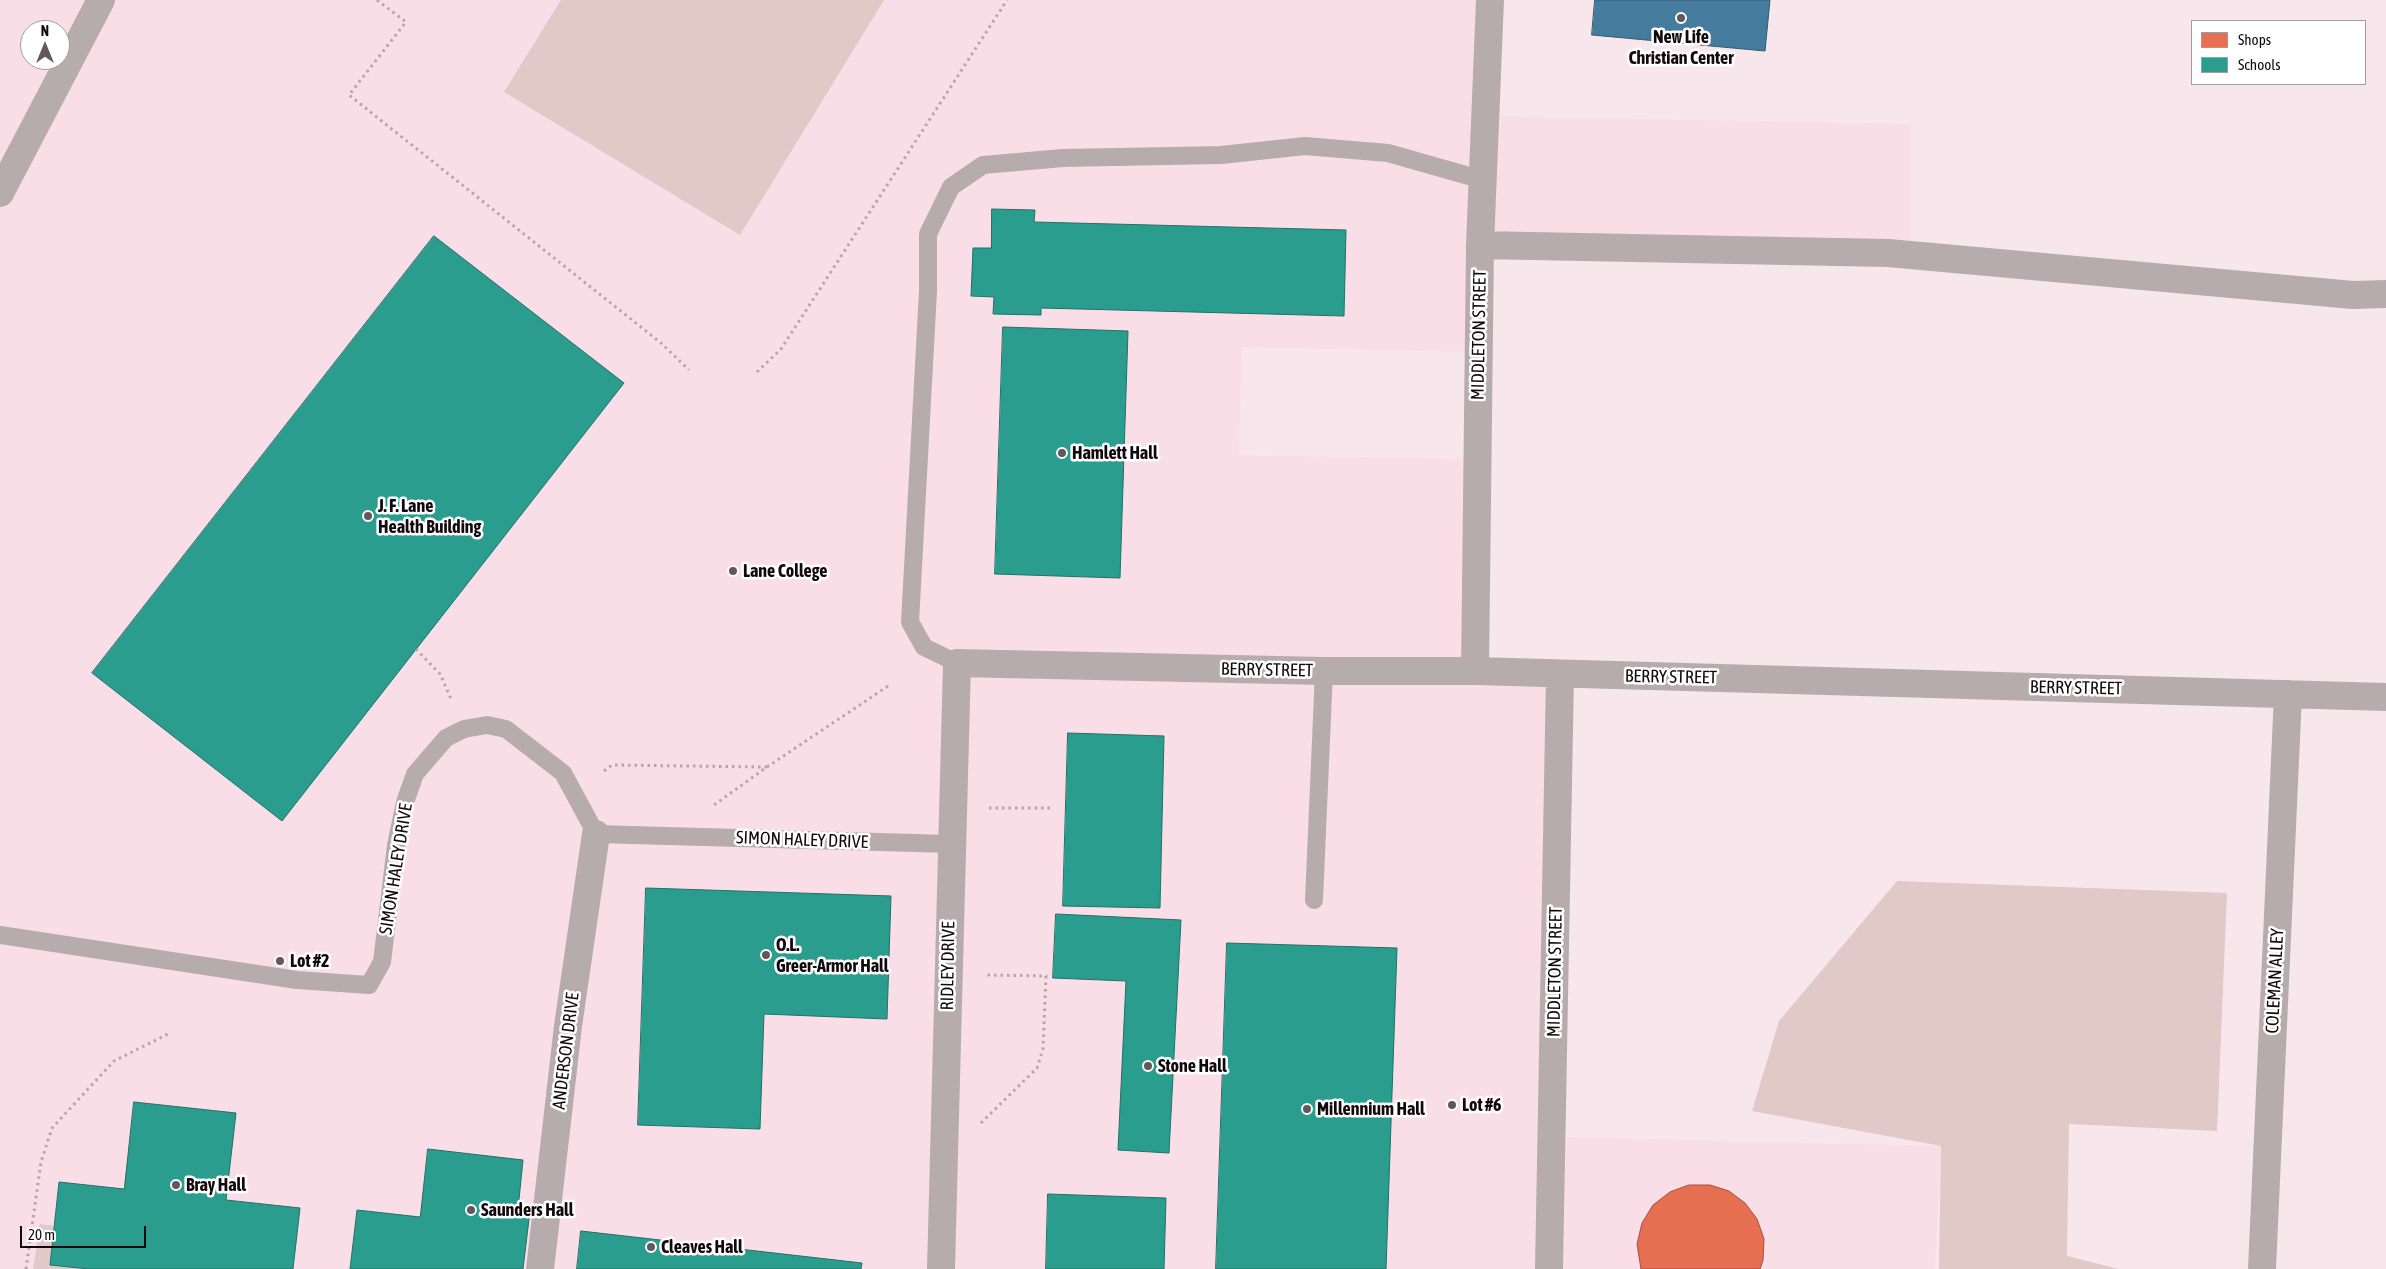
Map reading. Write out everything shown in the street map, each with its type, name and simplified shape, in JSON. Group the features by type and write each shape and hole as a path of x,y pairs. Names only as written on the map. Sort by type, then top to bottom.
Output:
{"street":[{"path":"0,193 101,0"},
{"name":"MIDDLETON STREET","path":"1475,671 1480,245 1490,0"},
{"path":"1480,245 1888,252 2353,296 2386,294"},
{"name":"BERRY STREET","path":"957,663 1324,671 1475,671 1560,675 2386,697"},
{"name":"RIDLEY DRIVE","path":"941,1269 957,663"},
{"name":"MIDDLETON STREET","path":"1549,1269 1560,675"},
{"name":"COLEMAN ALLEY","path":"2262,1269 2288,694"},
{"name":"ANDERSON DRIVE","path":"540,1269 568,1026 596,834"}],"lane":[{"path":"957,663 924,647 910,622 928,290 928,234 951,187 983,165 1063,158 1221,155 1306,146 1388,153 1483,180"},
{"path":"1314,900 1324,671"},
{"name":"SIMON HALEY DRIVE","path":"0,934 297,980 369,986 382,962 396,845 405,802 415,774 446,738 462,730 487,725 506,730 563,773 596,834 951,844"}],"path":[{"path":"376,0 406,22 349,95 660,343 689,370"},
{"path":"757,372 781,349 1007,0"},
{"path":"416,648 440,674 462,730"},
{"path":"710,807 891,684"},
{"path":"604,771 612,765 767,767"},
{"path":"985,809 1051,808"},
{"path":"974,975 1046,976 1043,1049 1037,1068 977,1127"},
{"path":"26,1269 42,1162 52,1128 114,1061 170,1033"}],"shaded area":[{"name":"Lane College","path":"0,0 1485,0 1498,116 1911,124 1911,241 1471,236 1470,352 1242,347 1239,455 1469,459 1464,683 1548,684 1536,1269 0,1269"},
{"path":"561,0 884,0 740,235 504,92"},
{"path":"1897,881 2227,893 2217,1131 2069,1124 2067,1256 2119,1269 1939,1269 1941,1146 1752,1111 1779,1021"},
{"path":"1566,1137 1941,1146 1935,1269 1563,1269"},
{"path":"40,1224 54,1226 50,1265 89,1269 33,1269"}],"building: Shops":[{"path":"1689,1185 1710,1185 1729,1191 1745,1203 1757,1219 1764,1239 1763,1260 1760,1269 1641,1269 1637,1244 1642,1223 1653,1205 1670,1192"}],"building: Schools":[{"path":"992,209 1035,210 1034,222 1346,230 1344,316 1041,308 1041,315 993,314 994,297 971,296 973,248 991,248"},
{"name":"J. F. Lane Health Building","path":"434,236 624,383 282,821 92,673"},
{"name":"Hamlett Hall","path":"1003,327 1128,331 1120,578 995,574"},
{"path":"1068,733 1164,736 1160,908 1063,906"},
{"name":"O.L. Greer-Armor Hall","path":"646,888 891,896 887,1019 764,1014 760,1129 638,1125"},
{"name":"Stone Hall","path":"1056,914 1181,920 1169,1153 1118,1150 1126,981 1053,978"},
{"name":"Millennium Hall","path":"1227,943 1397,948 1386,1269 1216,1269"},
{"name":"Bray Hall","path":"134,1102 236,1113 226,1200 300,1208 293,1269 89,1269 50,1265 59,1182 124,1189"},
{"name":"Saunders Hall","path":"428,1149 523,1160 518,1209 530,1211 523,1269 350,1269 357,1210 420,1217"},
{"path":"1048,1194 1166,1198 1164,1269 1046,1269"},
{"name":"Cleaves Hall","path":"581,1231 862,1263 861,1269 577,1269"}],"building: Public":[{"name":"New Life Christian Center","path":"1595,0 1770,0 1765,51 1592,35"}],"place":[{"name":"New Life Christian Center","path":"1681,18"},
{"name":"Hamlett Hall","path":"1062,453"},
{"name":"J. F. Lane Health Building","path":"368,516"},
{"name":"Lane College","path":"733,571"},
{"name":"O.L. Greer-Armor Hall","path":"766,955"},
{"name":"Lot #2","path":"280,961"},
{"name":"Stone Hall","path":"1148,1066"},
{"name":"Lot #6","path":"1452,1105"},
{"name":"Millennium Hall","path":"1307,1109"},
{"name":"Bray Hall","path":"176,1185"},
{"name":"Saunders Hall","path":"471,1210"},
{"name":"Cleaves Hall","path":"651,1247"}]}
